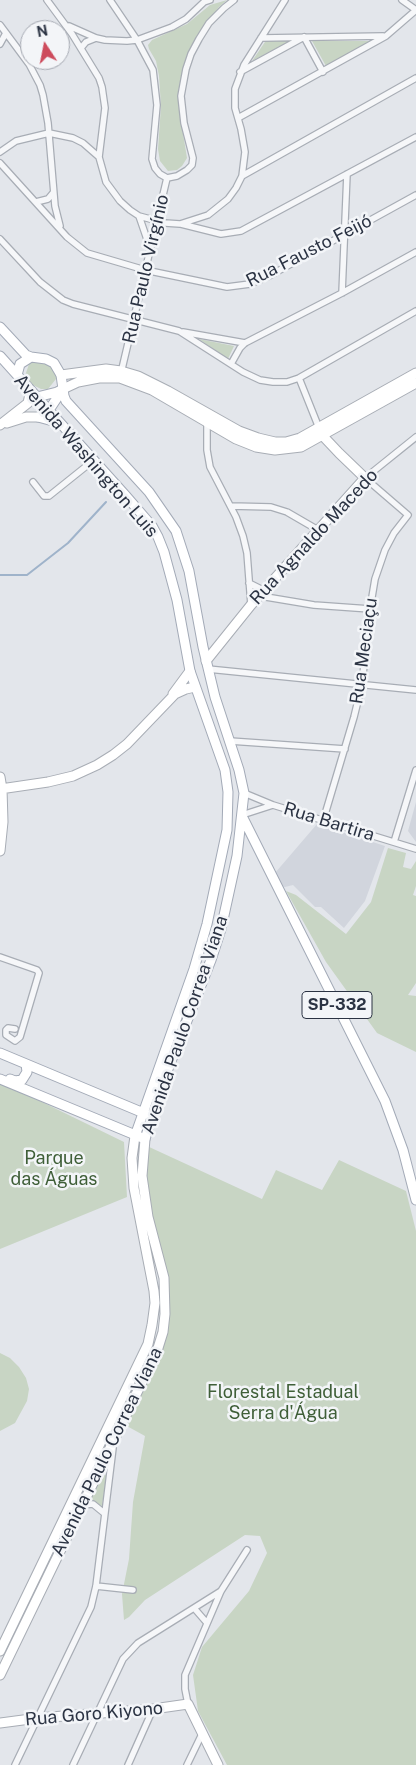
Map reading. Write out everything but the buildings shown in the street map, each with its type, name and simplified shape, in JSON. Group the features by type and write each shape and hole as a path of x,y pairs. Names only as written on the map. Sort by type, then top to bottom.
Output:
{"main road":[{"name":"Avenida Washington Luis","path":"0,327 26,355 46,359 54,363 61,375 64,396 72,409 149,492 176,531 192,582 207,665 244,793 242,815"},
{"name":"Avenida Washington Luis","path":"0,356 152,526 158,537 177,600 190,671 225,770 228,792 227,830 205,931 181,1006 135,1136 132,1173 153,1282 155,1303 148,1344 0,1651"},
{"path":"17,375 20,364 31,357"},
{"path":"61,375 106,369 144,379 207,418 236,439 256,447 274,450 301,447 321,431 416,374"},
{"path":"37,397 57,392 78,382 121,374"},
{"path":"321,431 416,383"},
{"path":"0,426 28,402 30,394 27,386"},
{"path":"49,410 63,389"},
{"path":"0,426 26,417 38,417 62,424"},
{"path":"321,431 366,478"},
{"name":"Rua Agnaldo Macedo","path":"207,665 220,644 251,605 366,478"},
{"path":"186,651 188,647 197,643 203,647 220,644"},
{"path":"1,789 73,776 113,756 170,699 190,671"},
{"path":"170,699 181,691 195,686"},
{"path":"0,777 3,822 0,851"},
{"path":"228,792 233,809 236,813 242,815"},
{"name":"Avenida Paulo Correa Viana","path":"0,1675 158,1348 163,1332 165,1314 164,1278 144,1192 142,1166 145,1139 164,1079 212,960 221,929 237,856 242,815"},
{"name":"SP-332","path":"242,815 385,1101 403,1150 416,1200"},
{"path":"239,835 246,833 253,839"},
{"path":"0,1054 153,1118"},
{"path":"0,1077 15,1081 22,1080 27,1072 26,1064"},
{"path":"0,1077 145,1139"},
{"path":"72,1502 82,1506"},
{"path":"188,1704 218,1765"},
{"name":"Rua Goro Kiyono","path":"0,1723 188,1704"}],"street":[{"path":"47,0 62,20"},
{"name":"Rua Paulo Virgínio","path":"110,0 149,61 155,80 157,105 152,159 160,174 167,178 121,374"},
{"path":"167,178 177,176 187,170 192,164 193,158 184,122 181,96 191,54 209,23 234,0"},
{"path":"180,224 208,215 236,188 242,176 245,152 234,98 240,72 285,0"},
{"path":"238,118 386,36 416,10 402,0"},
{"path":"70,28 96,38 116,41 137,40 186,19 204,1"},
{"path":"0,26 29,64 40,85 46,107 53,193 60,228"},
{"path":"70,32 99,78 104,97 104,120 99,157 106,182 130,210 157,222 180,224 221,234 241,231 416,137"},
{"path":"0,44 6,34"},
{"path":"261,38 386,36"},
{"path":"304,37 323,72"},
{"path":"240,72 304,37"},
{"path":"82,48 86,42 96,38"},
{"path":"242,176 416,78"},
{"path":"0,152 24,138 49,133 73,138 83,143 99,157"},
{"name":"Rua Fausto Feijó","path":"0,163 77,247 87,253 145,270 227,287 250,284 269,276 416,195"},
{"path":"342,294 347,174"},
{"path":"36,202 48,199 53,193"},
{"path":"140,216 150,249"},
{"path":"0,239 40,282 63,300 179,331 245,343"},
{"path":"231,364 245,343 342,294 416,252"},
{"path":"179,331 252,376 273,382 287,382 299,378 416,311"},
{"path":"299,378 321,431"},
{"path":"38,417 49,410"},
{"path":"207,418 207,450 210,468 231,506 242,536 246,553 251,605"},
{"name":"Rua Agnaldo Macedo","path":"366,478 416,437"},
{"path":"33,482 44,496 49,496 94,460"},
{"name":"Rua Meciaçu","path":"323,821 362,684 375,579 394,533 408,514 366,478"},
{"path":"231,506 271,507 287,512 318,530"},
{"path":"249,582 262,594 314,605 370,609"},
{"path":"207,665 416,690"},
{"path":"230,741 345,749"},
{"path":"394,842 416,770"},
{"name":"Rua Bartira","path":"244,793 273,805 323,821 416,848"},
{"path":"242,815 273,805"},
{"path":"0,957 37,970 39,973 18,1040 6,1035 8,1028 15,1030"},
{"path":"15,1765 91,1607 96,1586 114,1439"},
{"path":"82,1506 93,1504 104,1513"},
{"path":"188,1704 185,1675 221,1591 247,1550"},
{"path":"96,1586 133,1590"},
{"path":"73,1765 122,1659 138,1643 221,1591"},
{"path":"194,1608 207,1623"},
{"path":"128,1765 153,1709"},
{"path":"187,1765 202,1734"}],"shaded area":[{"path":"416,802 416,842 408,831"},
{"path":"317,824 385,846 365,901 344,928 321,907 315,907 293,885 281,886 275,873"}],"green space":[{"path":"227,0 202,29 187,55 179,87 178,102 187,158 177,170 168,171 160,161 158,149 161,106 159,76 156,61 148,45 152,40 187,24 210,5"},
{"path":"267,39 292,40 252,61"},
{"path":"312,41 370,41 326,66"},
{"path":"199,339 234,346 228,359"},
{"path":"38,361 48,362 56,373 56,379 48,389 41,389 33,385 25,376 29,364"},
{"path":"388,848 406,853 403,867 411,869 416,861 416,886 413,895 416,896 416,983 408,995 416,996 416,1052 377,1033 326,962 286,891 296,895 346,934 371,902"},
{"name":"Parque das Águas","path":"0,1084 40,1101 124,1142 127,1197 0,1249"},
{"name":"Florestal Estadual Serra d'Água","path":"147,1146 262,1199 276,1170 322,1190 339,1160 406,1191 416,1231 416,1765 227,1765 198,1711 193,1675 202,1647 249,1591 267,1553 260,1536 245,1535 145,1600 124,1620 122,1594 129,1559 133,1502 145,1436 125,1425 161,1352 167,1318 145,1180"},
{"path":"0,1353 10,1358 19,1367 26,1378 29,1389 27,1401 15,1423 0,1431"},
{"path":"106,1475 102,1506 93,1501 88,1501 102,1476"}],"waterway":[{"path":"0,575 27,575 68,543 106,502"}]}
